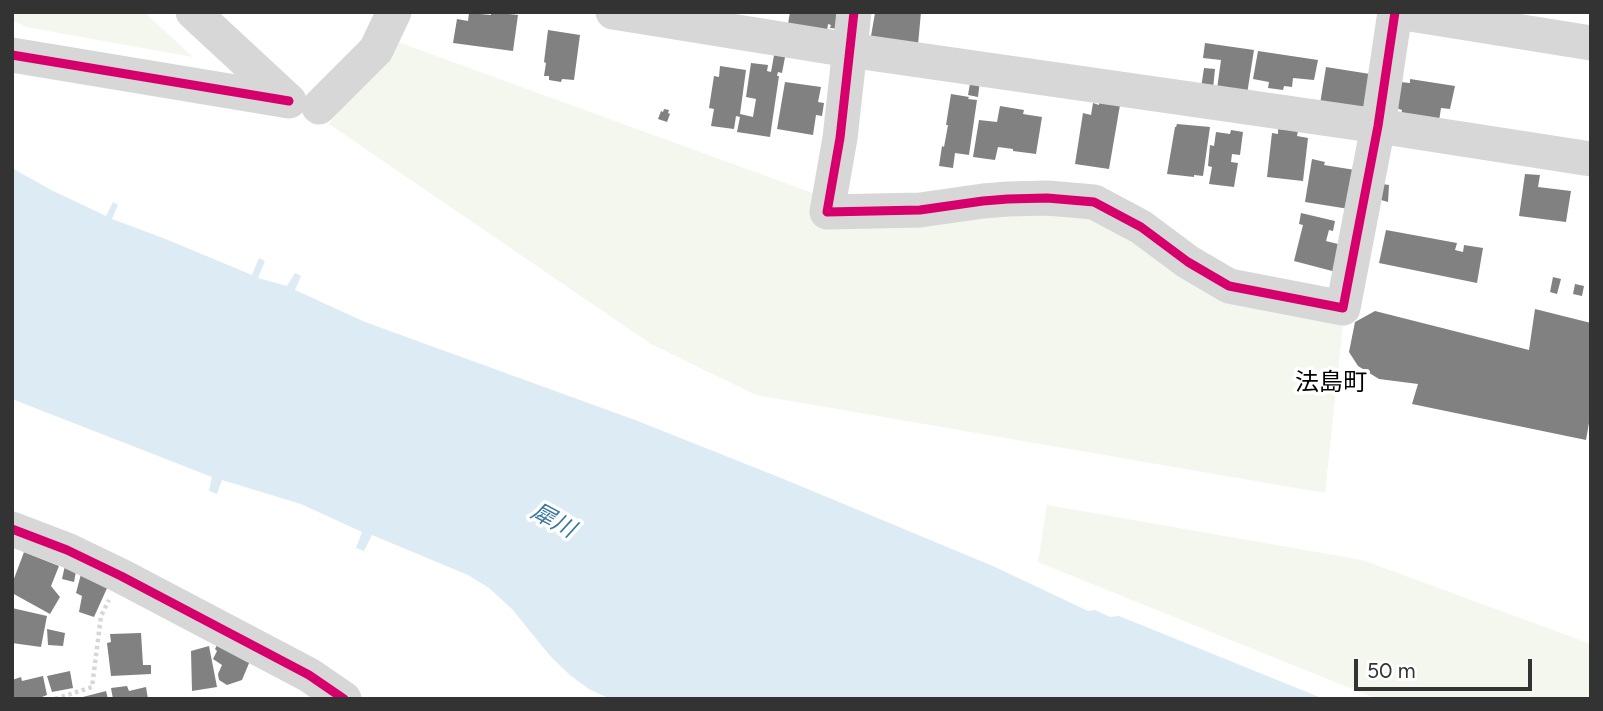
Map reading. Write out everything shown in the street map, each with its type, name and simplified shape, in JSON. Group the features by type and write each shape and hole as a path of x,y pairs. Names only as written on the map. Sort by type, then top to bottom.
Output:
{"street":[{"path":"12,55 289,101 193,12"},
{"path":"319,107 376,50 394,12"},
{"path":"613,12 849,50 1591,159"},
{"path":"854,12 840,138 827,212 920,210 983,201 1047,198 1094,202 1141,227 1188,262 1229,286 1343,308 1378,126 1396,12 1591,43"},
{"path":"12,528 121,576 309,675 344,699"}],"path":[{"path":"55,699 92,687 101,617 121,576"}],"shaded area":[{"path":"12,12 144,12 193,57 26,27 12,20"},
{"path":"395,41 818,195 1040,211 1107,219 1343,324 1325,493 756,395 651,344 329,124"},
{"path":"1047,505 1362,560 1591,644 1591,699 1377,699 1038,562"}],"water":[{"name":"犀川","path":"12,168 106,216 113,202 118,205 112,219 252,275 259,258 265,261 258,278 287,286 295,273 301,276 295,290 365,322 635,420 995,567 1088,611 1095,610 1110,617 1119,616 1324,699 608,698 589,689 570,675 551,657 512,609 489,588 468,575 372,535 364,551 356,548 362,532 301,504 222,480 217,494 209,491 212,477 12,399"}],"building":[{"path":"491,12 518,15 513,51 453,43 457,19 468,21 469,13 491,15"},
{"path":"790,12 842,12 840,29 830,28 831,25 828,24 827,31 788,24"},
{"path":"921,12 918,45 871,36 875,13"},
{"path":"548,30 580,35 574,80 562,79 561,82 549,80 549,76 544,76"},
{"path":"1205,43 1254,50 1247,94 1217,89 1221,60 1203,58"},
{"path":"775,50 786,52 782,73 778,72 777,76 770,137 737,132 740,117 736,116 734,129 711,126 714,109 709,108 714,76 719,77 720,66 746,70 740,114 753,117 756,99 746,97 751,63 768,65 767,71 771,72"},
{"path":"1258,51 1318,60 1314,80 1293,78 1292,87 1284,86 1283,90 1268,88 1269,82 1253,79"},
{"path":"1326,67 1370,74 1366,111 1320,104"},
{"path":"1204,68 1215,69 1213,89 1201,88"},
{"path":"971,78 980,80 978,97 968,95"},
{"path":"1410,79 1455,86 1450,109 1441,108 1439,121 1401,115 1402,110 1396,108 1400,82 1410,83"},
{"path":"785,82 821,87 818,102 824,103 822,116 816,115 813,135 777,129"},
{"path":"951,94 977,100 969,155 955,153 953,168 939,166 948,125"},
{"path":"1099,101 1120,105 1109,169 1075,164 1083,113 1091,115 1093,103 1099,105"},
{"path":"1000,106 1024,110 1023,114 1042,117 1036,154 998,147 995,160 973,157 979,120 997,122"},
{"path":"664,109 669,110 670,114 667,122 658,119"},
{"path":"1177,124 1210,127 1203,176 1167,174"},
{"path":"1278,129 1298,131 1297,136 1308,138 1303,181 1267,177 1272,133 1278,134"},
{"path":"1231,130 1243,132 1240,155 1232,154 1231,162 1238,163 1234,187 1209,184 1212,167 1208,166 1210,145 1214,146 1216,132 1230,134"},
{"path":"1312,159 1325,162 1324,165 1355,170 1349,209 1305,202"},
{"path":"1525,174 1540,175 1538,187 1571,191 1566,222 1519,216"},
{"path":"1382,184 1389,185 1388,202 1381,200"},
{"path":"1301,213 1335,221 1333,231 1329,230 1326,241 1342,245 1336,272 1294,261 1303,225 1299,224"},
{"path":"1386,230 1457,243 1455,250 1463,252 1464,245 1483,248 1477,283 1379,263"},
{"path":"1553,277 1561,279 1557,294 1550,292"},
{"path":"1575,284 1584,286 1582,296 1573,294"},
{"path":"1535,309 1591,323 1591,424 1589,423 1586,440 1412,404 1418,384 1379,379 1358,366 1349,352 1355,322 1375,311 1529,350"},
{"path":"24,552 59,566 51,586 60,597 50,614 12,593 12,584"},
{"path":"66,561 77,566 74,582 62,579"},
{"path":"81,574 108,586 94,617 79,612 82,596 76,593"},
{"path":"12,608 47,616 41,647 12,643"},
{"path":"47,629 65,633 63,646 48,645"},
{"path":"141,633 143,665 151,665 151,674 111,676 107,643 111,642 110,634"},
{"path":"219,641 252,656 242,680 227,685 219,680 218,674 222,665 213,659"},
{"path":"209,646 217,687 192,691 191,651"},
{"path":"70,671 73,688 52,692 47,676"},
{"path":"43,676 47,695 37,699 12,699 12,680 21,677 22,681"},
{"path":"127,686 129,691 146,687 148,699 113,699 111,688"},
{"path":"106,691 108,699 79,699 79,698"}],"cycle path":[{"path":"854,12 840,138 827,212 920,210 1008,199 1047,198 1094,202 1141,227 1188,262 1229,286 1343,308 1378,126 1395,12"},
{"path":"12,55 289,101"},
{"path":"12,529 67,550 121,576 309,675 344,699"}],"district":[{"name":"法島町","path":"1331,383"}]}
